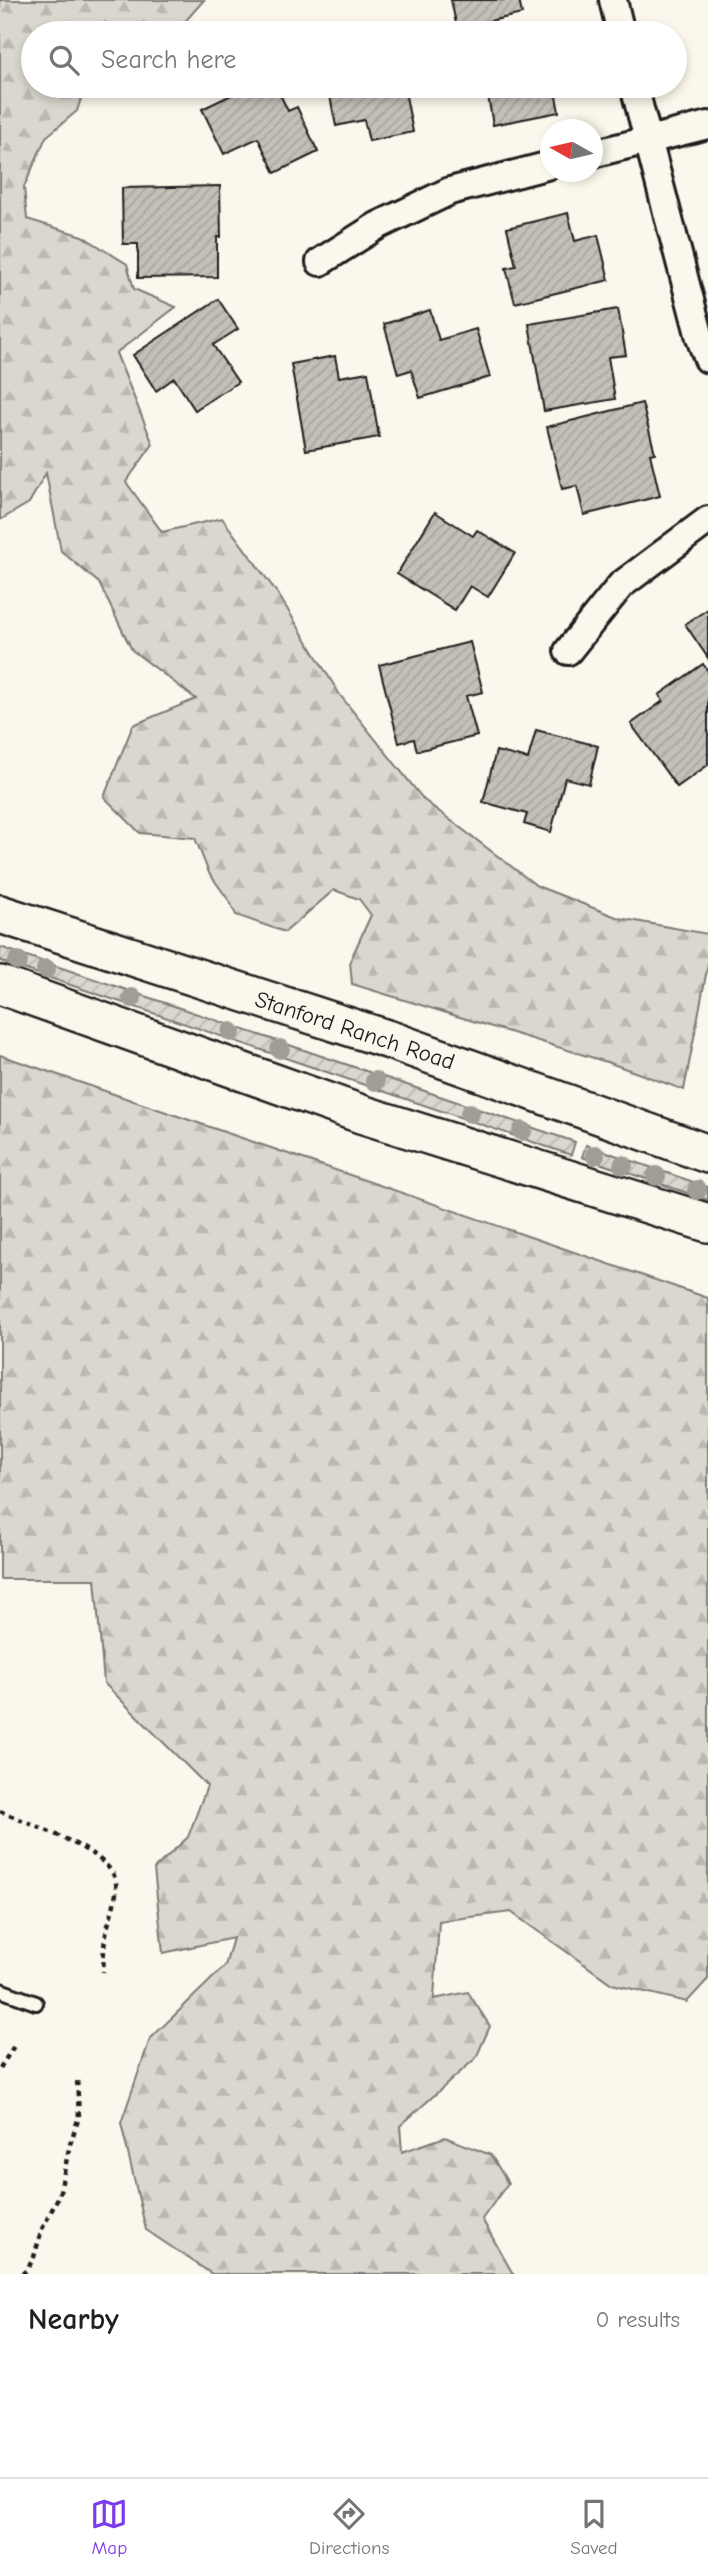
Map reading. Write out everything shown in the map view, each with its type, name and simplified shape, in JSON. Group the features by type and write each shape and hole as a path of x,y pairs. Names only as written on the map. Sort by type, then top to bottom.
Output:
{"main road":[{"name":"Stanford Ranch Road","path":"0,914 390,1040 708,1154"},
{"path":"0,985 361,1114 708,1223"}],"street":[{"path":"613,0 618,21"},
{"path":"637,98 708,359"},
{"path":"603,151 708,125"},
{"path":"320,262 377,226 450,191 540,168"},
{"path":"568,651 621,585 708,520"}],"lane":[{"path":"0,1990 36,2003"}],"path":[{"path":"0,1811 62,1838 107,1864 114,1875 116,1893 105,1935 103,1972"},
{"path":"0,2068 14,2046"},
{"path":"22,2274 34,2257 42,2229 59,2196 79,2117 77,2078"}],"green space":[{"path":"0,0 204,0 186,21 21,21 21,98 81,98 77,111 46,137 24,187 27,219 82,236 127,264 134,289 176,307 116,353 153,444 126,482 162,532 222,518 278,594 340,695 424,800 537,886 619,918 708,934 708,964 684,1090 610,1063 352,984 350,961 371,915 359,899 334,890 285,932 236,915 209,873 195,838 140,833 104,797 133,725 196,699 132,650 99,583 61,551 46,473 29,503 0,520"},
{"path":"0,947 575,1142 571,1155 0,961"},
{"path":"0,1055 708,1298 708,1979 687,2002 612,1984 511,1912 439,1921 434,1999 468,1992 490,2026 476,2058 400,2126 402,2152 445,2137 491,2155 508,2183 482,2219 513,2274 212,2274 146,2230 121,2123 150,2039 225,1966 233,1938 163,1953 154,1869 188,1837 207,1786 104,1683 95,1579 0,1579"},
{"path":"586,1145 708,1187 708,1200 582,1157"}],"building":[{"path":"451,0 519,0 522,14 490,21 456,21"},
{"path":"225,98 282,98 288,111 297,107 318,152 275,173 258,138 224,154 202,109"},
{"path":"330,98 406,98 413,132 369,141 364,120 336,126"},
{"path":"488,98 556,98 559,112 493,125"},
{"path":"220,186 221,237 217,237 217,277 138,278 138,244 123,244 122,188"},
{"path":"568,213 575,241 598,235 609,280 515,303 506,268 516,266 507,228"},
{"path":"218,299 238,329 213,345 238,382 195,410 174,378 156,391 133,355"},
{"path":"618,309 626,355 608,357 615,399 544,411 529,324"},
{"path":"430,310 439,340 476,329 490,377 420,398 411,370 398,374 384,324"},
{"path":"335,356 339,377 368,372 379,437 306,450 291,364"},
{"path":"642,403 655,453 650,454 660,496 584,515 577,486 562,489 547,427"},
{"path":"435,512 473,536 477,530 515,553 488,597 470,586 455,610 397,574"},
{"path":"708,609 708,658 685,624"},
{"path":"470,642 483,692 466,696 477,736 417,751 414,739 399,743 379,665"},
{"path":"703,664 708,671 708,765 677,787 631,724 663,701 659,695"},
{"path":"536,730 598,746 589,784 565,778 551,832 524,824 527,814 483,802 496,751 528,759"}]}
